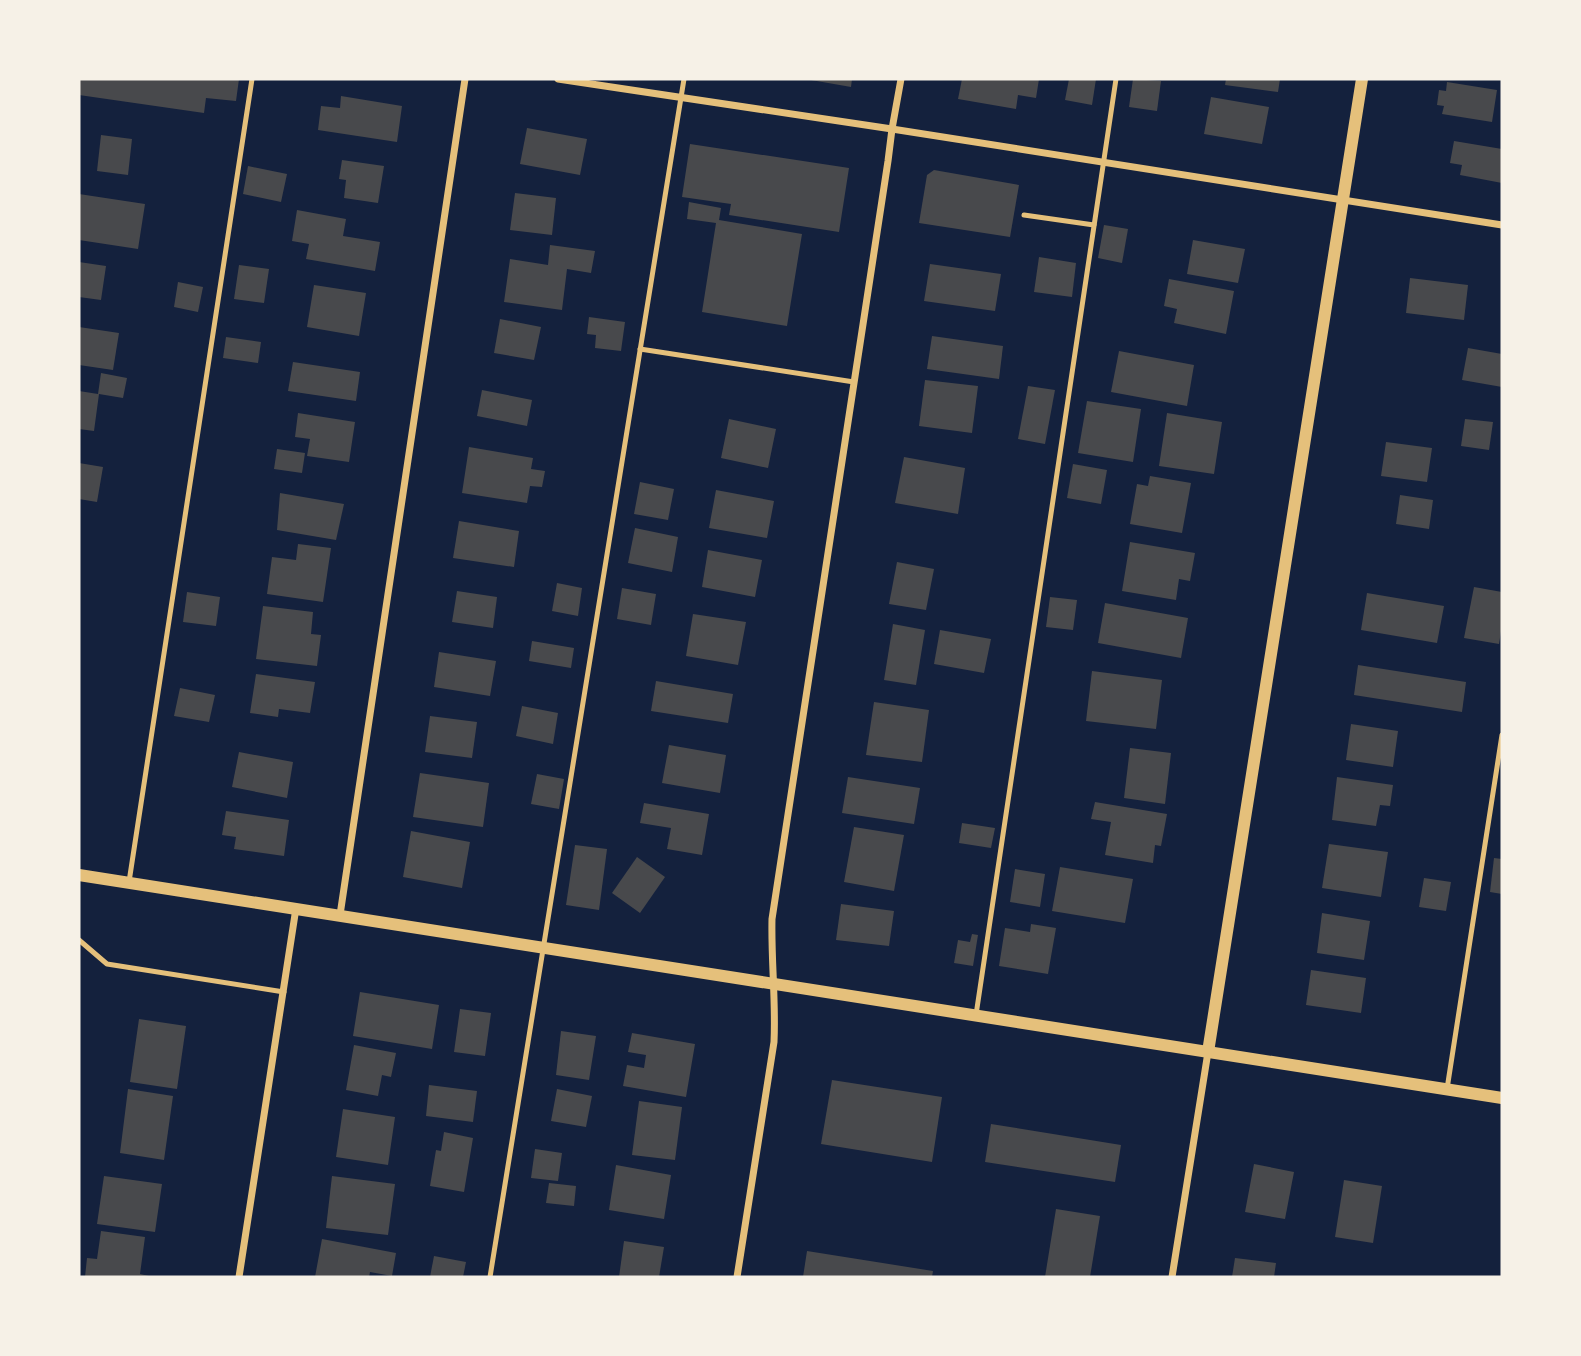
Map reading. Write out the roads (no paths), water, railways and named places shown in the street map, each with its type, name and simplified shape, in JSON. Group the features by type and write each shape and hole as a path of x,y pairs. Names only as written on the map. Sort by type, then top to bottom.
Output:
{"street":[{"path":"340,915 465,79"},
{"path":"558,79 1502,225"},
{"path":"737,1277 774,1042 772,919 901,79"},
{"path":"1172,1277 1362,79"},
{"path":"79,874 1502,1098"},
{"path":"239,1277 296,908"}],"lane":[{"path":"129,883 252,79"},
{"path":"490,1277 684,79"},
{"path":"976,1015 1116,79"},
{"path":"1024,215 1094,225"},
{"path":"640,349 854,382"},
{"path":"1447,1089 1502,735"},
{"path":"79,940 107,964 284,992"}]}
